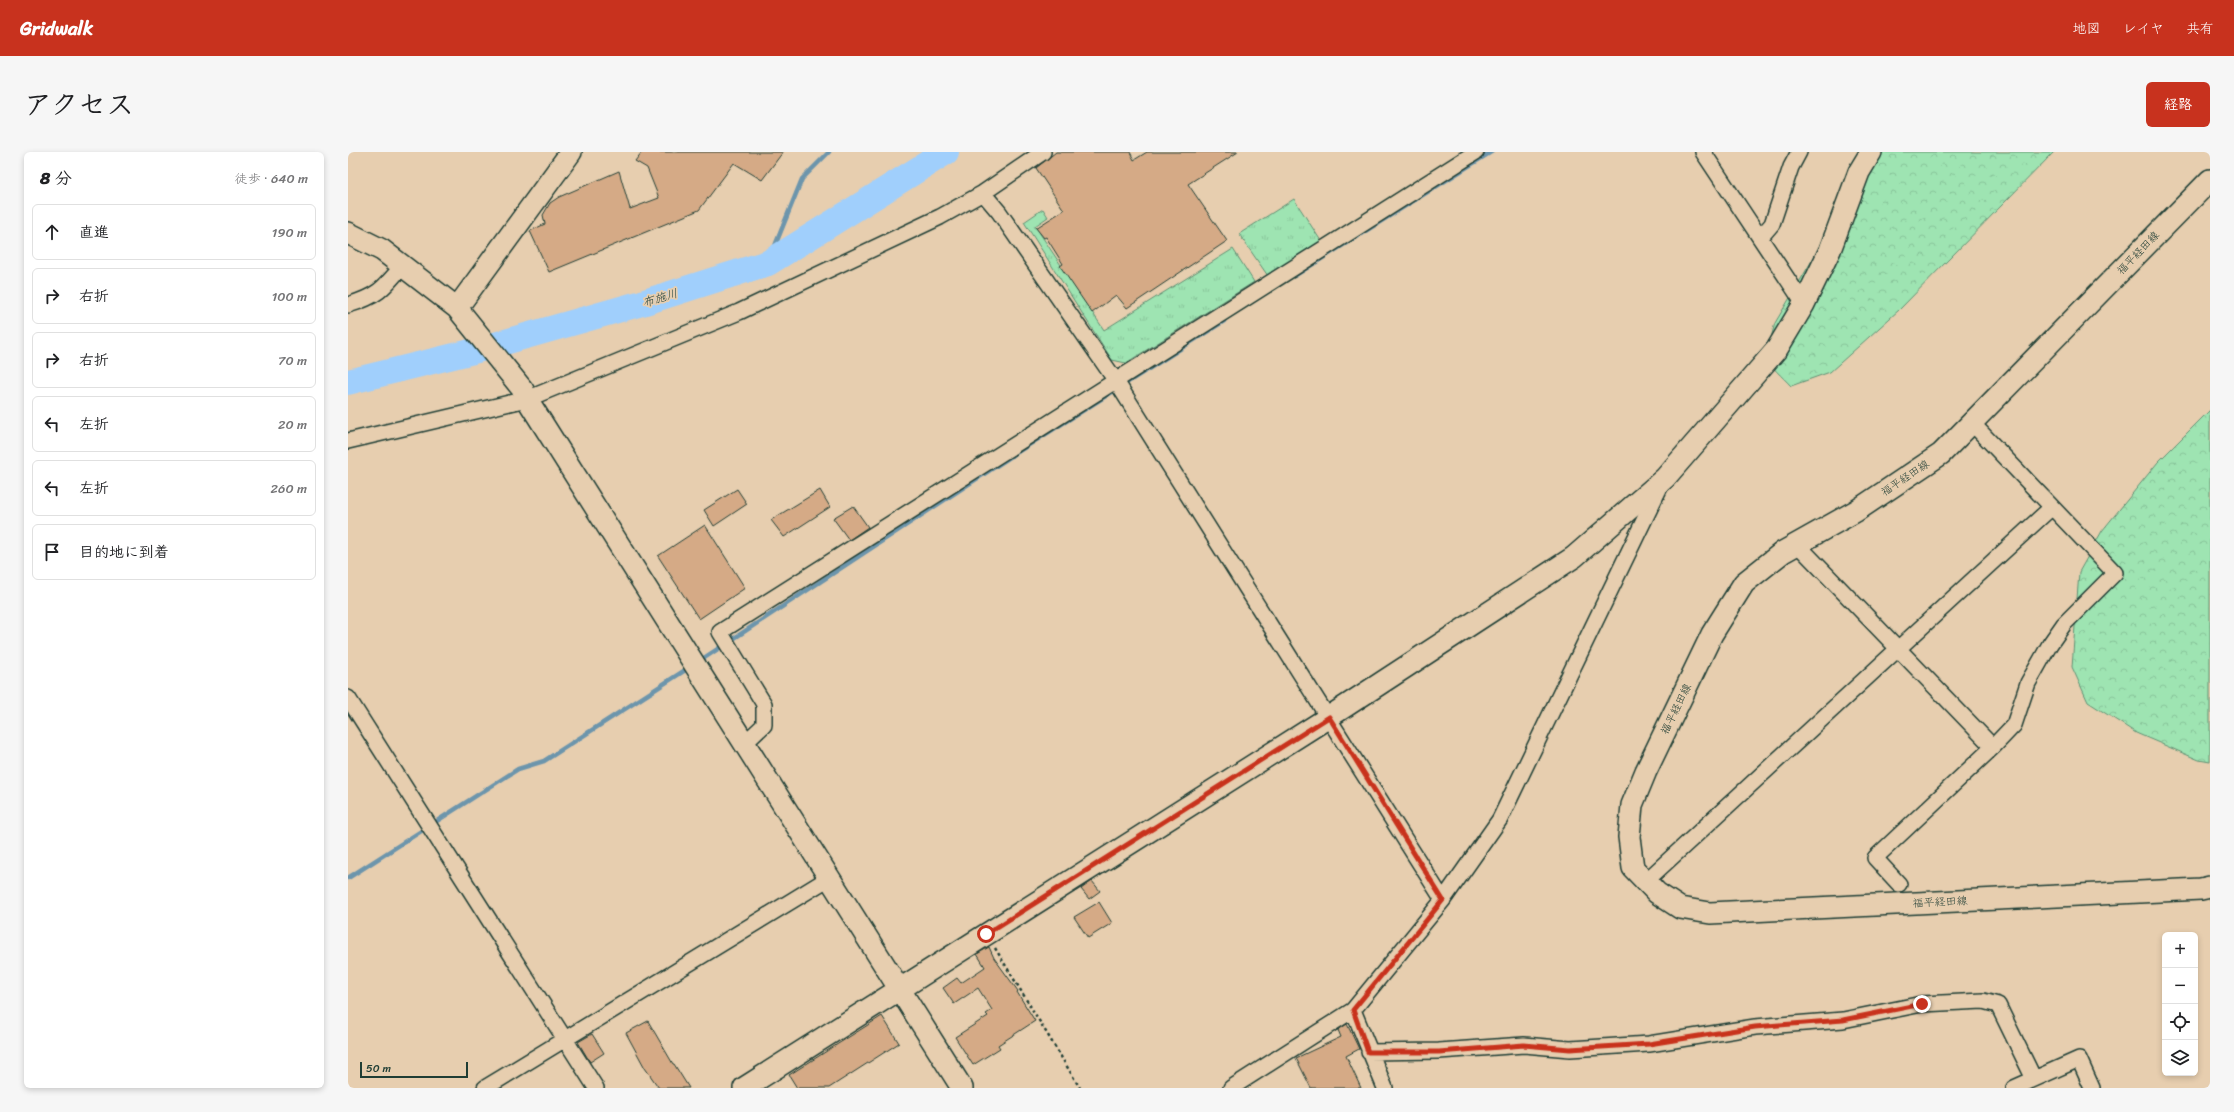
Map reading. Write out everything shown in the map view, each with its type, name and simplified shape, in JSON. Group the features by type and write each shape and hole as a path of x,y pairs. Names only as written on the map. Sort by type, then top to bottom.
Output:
{"street":[{"path":"457,308 571,152"},
{"path":"348,441 525,395 739,312 940,218 984,193 1043,152"},
{"path":"745,743 764,725 764,704 720,632 1476,152"},
{"path":"1703,152 1804,304"},
{"path":"1760,238 1772,224 1791,167 1799,152"},
{"path":"744,1088 1329,717 1574,557 1665,478 1777,349 1804,304 1830,250 1859,172 1871,152"},
{"name":"福平経田線","path":"2210,180 1941,454 1856,511 1797,544 1744,583 1712,634 1646,771 1632,805 1629,837 1633,868 1657,893 1680,908 1710,913 2201,889 2210,887"},
{"path":"984,193 999,212 1116,381 1443,900"},
{"path":"348,233 382,250 457,308 525,395 745,743 898,990 962,1088"},
{"path":"348,306 371,298 378,293 402,266"},
{"path":"1899,884 1875,858 2014,726 2028,683 2050,644 2064,624 2115,573 1972,423"},
{"path":"1231,1088 1353,1010 1443,900 1500,819 1665,478"},
{"path":"1646,881 1899,650 2052,507"},
{"path":"1797,544 1993,747"},
{"path":"348,698 596,1088"},
{"path":"485,1088 564,1038 829,878"},
{"path":"1368,1052 1439,1052 1524,1045 1570,1049 1649,1044 1755,1027 1843,1020 1922,1004 1983,1001 1998,1005 2034,1079"},
{"path":"1353,1010 1368,1052 1385,1088"},
{"path":"2014,1088 2079,1059 2092,1088"}],"path":[{"path":"986,934 1080,1088"}],"green space":[{"path":"1876,152 2054,152 1899,310 1830,372 1791,386 1768,361 1766,356 1775,323"},
{"path":"1294,199 1321,241 1268,276 1239,234"},
{"path":"1043,209 1048,217 1035,226 1104,330 1233,249 1254,282 1126,363 1112,360 1024,222"},
{"path":"2210,410 2210,762 2199,760 2136,733 2088,702 2072,667 2079,572 2102,531 2158,462"}],"building":[{"path":"642,152 783,152 762,180 734,163 699,210 549,272 530,231 545,224 543,215 550,203 559,197 619,171 630,209 659,198 647,168 635,161"},
{"path":"1056,152 1130,152 1134,160 1147,152 1238,152 1188,184 1227,241 1127,308 1116,295 1092,313 1060,266 1063,264 1046,237 1044,238 1036,228 1064,210 1036,168"},
{"path":"737,489 747,504 714,526 704,510"},
{"path":"820,490 830,507 784,537 771,520"},
{"path":"853,506 868,527 849,540 833,518"},
{"path":"705,525 745,588 699,619 658,556"},
{"path":"1092,881 1100,891 1089,899 1081,889"},
{"path":"1099,902 1112,923 1088,938 1074,917"},
{"path":"989,947 994,958 1018,991 1017,992 1035,1021 998,1045 1000,1048 973,1065 955,1037 988,1016 986,1014 992,1010 978,988 954,1004 943,988 957,978 961,983 985,967 977,954"},
{"path":"882,1016 899,1043 829,1088 797,1088 789,1075"},
{"path":"648,1021 689,1088 659,1088 645,1068 626,1033"},
{"path":"1347,1024 1359,1049 1346,1056 1361,1088 1311,1088 1296,1058 1341,1037 1338,1030"},
{"path":"592,1034 604,1053 590,1062 578,1042"}],"waterway":[{"path":"768,263 802,179 829,152"},
{"name":"布施川","path":"348,382 470,352 642,303 768,263 946,152"},
{"path":"1294,276 1491,152"},
{"path":"698,662 1019,451 1224,321"},
{"path":"348,878 518,769 544,761 690,667"}],"route":[{"path":"986,934 1329,717 1443,900 1353,1010 1368,1052 1439,1052 1524,1045 1570,1049 1649,1044 1755,1027 1843,1020 1922,1004"}]}
